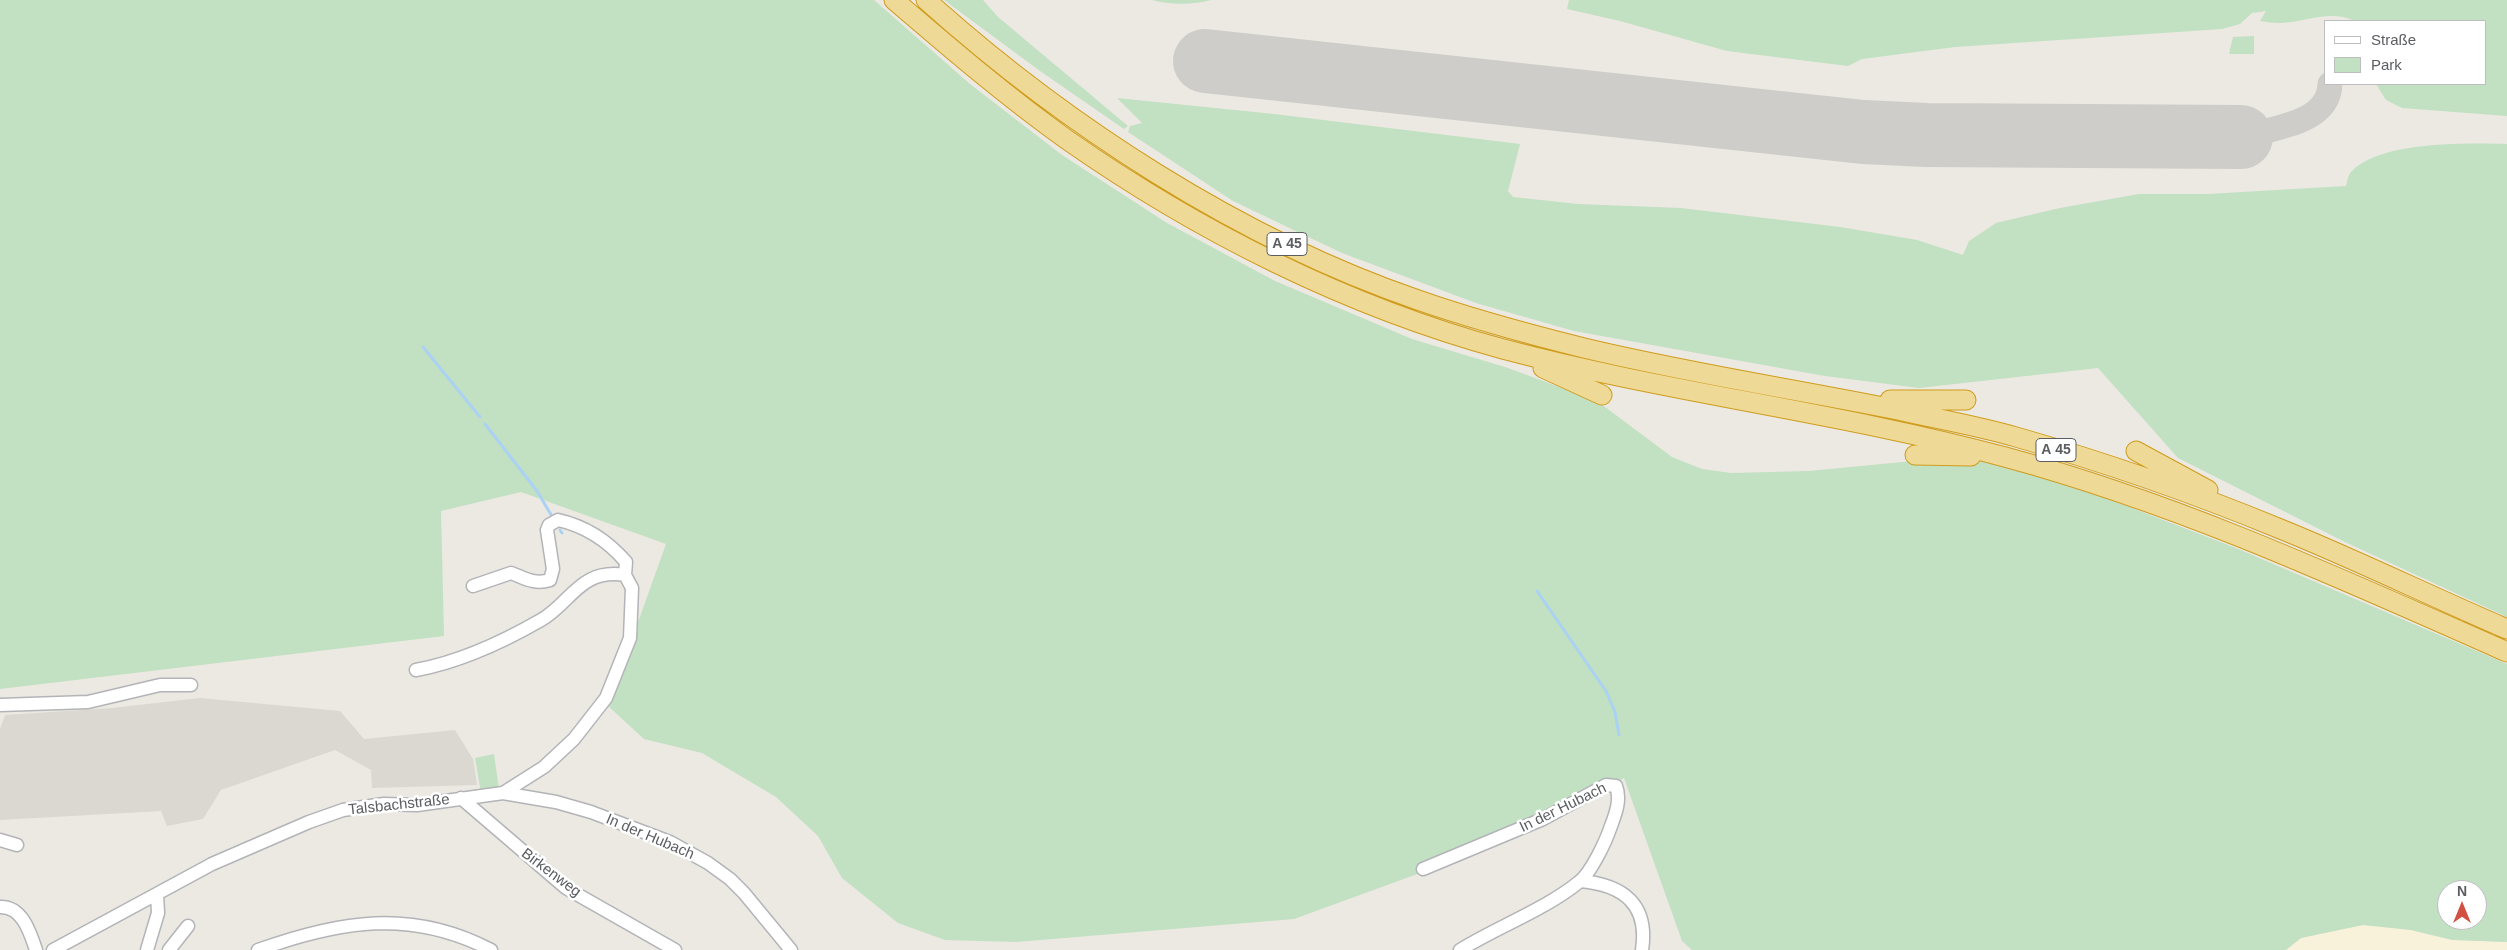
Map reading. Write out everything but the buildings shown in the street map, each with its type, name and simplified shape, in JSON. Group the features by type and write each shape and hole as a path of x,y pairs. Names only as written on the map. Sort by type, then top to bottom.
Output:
{"highway":[{"name":"A 45","path":"894,0 1010,97 1067,139 1135,184 1224,236 1293,271 1355,297 1412,319 1498,348 1582,369 1822,415 2004,456 2093,482 2170,509 2272,549 2506,652"},
{"name":"A 45","path":"926,0 973,41 1078,122 1145,167 1300,251 1417,300 1587,349 1825,395 2013,436 2178,490 2279,528 2507,630"},
{"path":"1498,348 1602,395"},
{"path":"1825,395 1884,400 1966,400"},
{"path":"2136,451 2279,528"},
{"path":"1915,455 2004,456"}],"street":[{"name":"Talsbachstraße","path":"54,950 212,864 310,822 344,810 384,804 417,805 504,793 550,762 574,739 606,698 620,668 630,638 632,588 625,575 626,562 613,547 575,524 558,520 549,525 547,530 553,569 550,580 542,582 527,581 511,574 473,586"},
{"path":"416,670 443,665 492,646 543,619 577,587 611,573 625,575"},
{"path":"0,705 88,702 160,686 191,685"},
{"name":"In der Hubach","path":"1423,869 1543,820 1606,784 1616,786 1618,791 1616,814 1600,852 1581,881 1524,916 1460,950"},
{"name":"In der Hubach","path":"504,793 556,802 591,812 670,842 716,868 744,892 791,950"},
{"name":"Birkenweg","path":"460,798 566,888 675,950"},
{"path":"0,840 17,846"},
{"path":"1581,881 1616,889 1629,897 1643,923 1642,950"},
{"path":"147,950 158,913 157,894"},
{"path":"0,907 11,908 20,914 36,950"},
{"path":"258,950 304,935 347,926 386,922 418,924 449,933 491,950"},
{"path":"170,950 188,926"}],"shaded area":[{"path":"200,698 340,711 364,739 455,730 473,759 477,785 372,788 371,770 335,750 221,790 203,819 167,826 161,811 0,820 0,729 5,715 112,708"},
{"path":"2363,925 2411,930 2452,940 2507,942 2507,950 2286,950 2301,938"}],"green space":[{"path":"0,0 874,0 970,84 1062,155 1167,223 1275,281 1412,339 1508,368 1597,401 1672,457 1702,469 1731,473 1809,471 1965,456 2080,488 2236,548 2507,664 2507,942 2452,940 2411,930 2363,925 2301,938 2286,950 1692,950 1682,941 1624,778 1464,857 1294,919 1016,942 945,940 898,923 842,878 818,836 776,797 702,753 644,739 608,706 666,544 521,492 441,511 444,636 0,689"},
{"path":"944,0 983,0 998,17 1128,126 1124,129 1040,71"},
{"path":"1152,0 1211,0 1182,4"},
{"path":"1569,0 2507,0 2507,116 2402,108 2386,100 2377,85 2487,85 2487,20 2352,20 2327,16 2272,23 2260,21 2266,11 2252,13 2240,24 2222,29 1955,47 1862,59 1848,66 1727,51 1620,21 1567,9"},
{"path":"2254,36 2254,54 2229,54 2233,37"},
{"path":"1117,98 1274,114 1520,144 1508,191 1513,197 1578,204 1681,208 1840,227 1917,240 1963,255 1969,241 1996,223 2060,208 2139,194 2207,194 2346,186 2351,172 2364,162 2382,154 2402,149 2448,144 2507,144 2507,617 2345,542 2178,458 2098,368 1919,388 1825,376 1574,331 1476,303 1342,253 1233,201 1128,132 1130,126 1142,123"},
{"path":"494,754 499,789 481,793 475,758"}],"waterway":[{"path":"423,347 480,417"},
{"path":"485,424 537,491 553,518"},
{"path":"1537,591 1606,691 1615,712 1619,735"}],"taxiway":[{"path":"2241,137 2283,127 2310,116 2320,108 2327,97 2330,85"}],"runway":[{"path":"1205,61 1863,132 1927,135 2241,137"}]}
